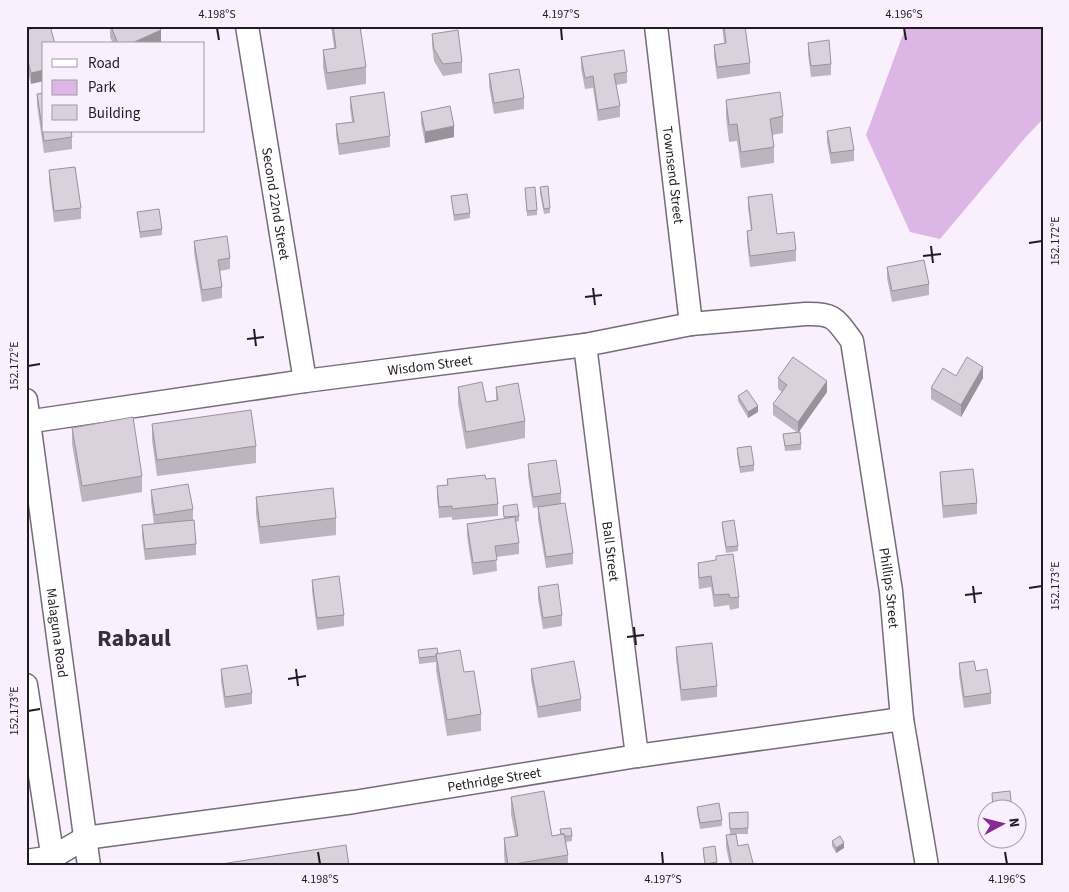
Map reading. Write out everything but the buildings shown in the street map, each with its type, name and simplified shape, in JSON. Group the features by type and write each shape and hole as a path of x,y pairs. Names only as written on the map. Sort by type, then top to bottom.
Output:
{"street":[{"name":"Second 22nd Street","path":"248,26 305,381"},
{"name":"Townsend Street","path":"656,26 691,324"},
{"name":"Wisdom Street","path":"28,422 305,381 585,345 691,324 822,313 832,317"},
{"name":"Phillips Street","path":"832,317 852,341 891,591 902,719 927,866"},
{"name":"Ball Street","path":"585,345 637,756"},
{"name":"Malaguna Road","path":"26,400 89,866"},
{"path":"26,685 54,861"},
{"name":"Pethridge Street","path":"85,838 354,802 637,756 902,719"},
{"path":"26,861 54,861 85,838"}],"green space":[{"path":"906,26 1043,26 1043,119 940,239 910,232 866,135"}],"district":[{"name":"Rabaul","path":"134,638"}]}
